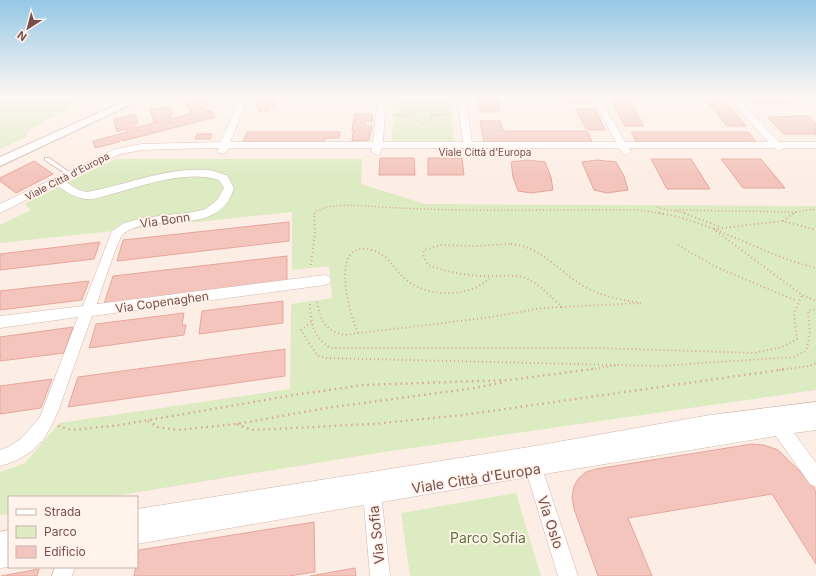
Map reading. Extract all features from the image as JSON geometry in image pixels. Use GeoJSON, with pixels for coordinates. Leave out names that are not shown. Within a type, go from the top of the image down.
{"type":"FeatureCollection","features":[{"type":"Feature","properties":{"kind":"street"},"geometry":{"type":"LineString","coordinates":[[0,154],[69,123]]}},
{"type":"Feature","properties":{"kind":"street"},"geometry":{"type":"LineString","coordinates":[[0,162],[85,123]]}},
{"type":"Feature","properties":{"kind":"street"},"geometry":{"type":"LineString","coordinates":[[224,149],[234,123]]}},
{"type":"Feature","properties":{"kind":"street"},"geometry":{"type":"LineString","coordinates":[[377,149],[379,123]]}},
{"type":"Feature","properties":{"kind":"street"},"geometry":{"type":"LineString","coordinates":[[465,123],[469,148]]}},
{"type":"Feature","properties":{"kind":"street"},"geometry":{"type":"LineString","coordinates":[[610,123],[624,149]]}},
{"type":"Feature","properties":{"kind":"street"},"geometry":{"type":"LineString","coordinates":[[756,123],[779,149]]}},
{"type":"Feature","properties":{"kind":"street","name":"Viale Città d'Europa"},"geometry":{"type":"LineString","coordinates":[[779,149],[816,145]]}},
{"type":"Feature","properties":{"kind":"street","name":"Viale Città d'Europa"},"geometry":{"type":"LineString","coordinates":[[0,209],[118,151],[137,147],[160,147],[160,151],[166,154],[224,149],[469,148],[779,149],[816,152]]}},
{"type":"Feature","properties":{"kind":"street","name":"Via Bonn"},"geometry":{"type":"LineString","coordinates":[[0,458],[14,453],[27,444],[46,422],[113,238],[117,232],[133,224],[189,217],[206,212],[225,198],[229,186],[227,180],[222,176],[198,172],[87,196],[75,193],[57,181]]}},
{"type":"Feature","properties":{"kind":"street","name":"Via Copenaghen"},"geometry":{"type":"LineString","coordinates":[[0,322],[325,280]]}},
{"type":"Feature","properties":{"kind":"street","name":"Viale Città d'Europa"},"geometry":{"type":"LineString","coordinates":[[138,518],[371,487],[531,462],[658,439],[775,421],[816,409]]}},
{"type":"Feature","properties":{"kind":"street"},"geometry":{"type":"LineString","coordinates":[[775,421],[816,478]]}},
{"type":"Feature","properties":{"kind":"street","name":"Viale Città d'Europa"},"geometry":{"type":"LineString","coordinates":[[775,421],[816,422]]}},
{"type":"Feature","properties":{"kind":"street","name":"Via Oslo"},"geometry":{"type":"LineString","coordinates":[[531,462],[568,576]]}},
{"type":"Feature","properties":{"kind":"street","name":"Viale Città d'Europa"},"geometry":{"type":"LineString","coordinates":[[138,535],[371,487]]}},
{"type":"Feature","properties":{"kind":"street","name":"Via Sofia"},"geometry":{"type":"LineString","coordinates":[[371,487],[380,576]]}},
{"type":"Feature","properties":{"kind":"lane"},"geometry":{"type":"LineString","coordinates":[[47,159],[70,174]]}},
{"type":"Feature","properties":{"kind":"path"},"geometry":{"type":"LineString","coordinates":[[311,265],[315,233],[314,213],[323,208],[337,206],[421,210],[638,210],[671,216],[713,229],[734,236],[792,262],[816,268]]}},
{"type":"Feature","properties":{"kind":"path"},"geometry":{"type":"LineString","coordinates":[[657,207],[665,210],[796,212],[816,209]]}},
{"type":"Feature","properties":{"kind":"path"},"geometry":{"type":"LineString","coordinates":[[676,210],[722,228]]}},
{"type":"Feature","properties":{"kind":"path"},"geometry":{"type":"LineString","coordinates":[[783,221],[796,212]]}},
{"type":"Feature","properties":{"kind":"path"},"geometry":{"type":"LineString","coordinates":[[713,229],[783,221],[816,230]]}},
{"type":"Feature","properties":{"kind":"path"},"geometry":{"type":"LineString","coordinates":[[713,229],[802,294],[816,301]]}},
{"type":"Feature","properties":{"kind":"path"},"geometry":{"type":"LineString","coordinates":[[317,302],[324,326],[331,332],[344,335],[492,317],[542,308],[562,307],[641,303],[597,292],[580,284],[538,251],[525,246],[512,244],[484,246],[440,244],[424,250],[425,260],[428,265],[444,271],[492,276],[514,275],[530,280],[562,307]]}},
{"type":"Feature","properties":{"kind":"path"},"geometry":{"type":"LineString","coordinates":[[678,245],[716,267],[797,301]]}},
{"type":"Feature","properties":{"kind":"path"},"geometry":{"type":"LineString","coordinates":[[358,333],[348,305],[345,272],[345,262],[348,256],[354,251],[366,249],[379,253],[410,283],[428,290],[462,292],[481,286],[492,276]]}},
{"type":"Feature","properties":{"kind":"path"},"geometry":{"type":"LineString","coordinates":[[310,304],[311,322],[315,336],[330,348],[585,348],[755,353],[774,350],[791,344],[796,339],[797,323],[793,314],[794,306],[802,294]]}},
{"type":"Feature","properties":{"kind":"path"},"geometry":{"type":"LineString","coordinates":[[311,322],[301,330],[317,355],[325,358],[350,360],[704,364],[792,357],[806,351],[810,341],[811,331],[808,311],[816,309]]}},
{"type":"Feature","properties":{"kind":"path"},"geometry":{"type":"LineString","coordinates":[[238,424],[251,430],[284,430],[373,424],[455,416],[634,392],[809,366],[816,363]]}},
{"type":"Feature","properties":{"kind":"path"},"geometry":{"type":"LineString","coordinates":[[46,422],[72,430],[147,420],[364,385],[509,380],[571,373],[623,364]]}},
{"type":"Feature","properties":{"kind":"path"},"geometry":{"type":"LineString","coordinates":[[147,420],[158,427],[177,430],[238,424],[326,408],[475,388],[509,380]]}},
{"type":"Feature","properties":{"kind":"green space"},"geometry":{"type":"Polygon","coordinates":[[[0,123],[41,123],[27,132],[27,137],[0,149],[0,123]]]}},
{"type":"Feature","properties":{"kind":"green space"},"geometry":{"type":"Polygon","coordinates":[[[393,123],[452,123],[454,141],[392,141],[393,123]]]}},
{"type":"Feature","properties":{"kind":"green space"},"geometry":{"type":"Polygon","coordinates":[[[115,159],[362,159],[361,184],[425,204],[816,206],[816,390],[377,453],[115,496],[8,496],[8,514],[0,515],[0,472],[25,463],[59,423],[290,389],[291,304],[332,298],[329,266],[292,270],[292,212],[0,243],[0,225],[31,210],[24,204],[115,159]]]}},
{"type":"Feature","properties":{"kind":"green space","name":"Parco Sofia"},"geometry":{"type":"Polygon","coordinates":[[[516,493],[541,576],[410,576],[401,513],[516,493]]]}},
{"type":"Feature","properties":{"kind":"building"},"geometry":{"type":"Polygon","coordinates":[[[115,123],[138,123],[134,124],[135,128],[155,123],[192,123],[123,141],[123,139],[119,140],[119,142],[95,148],[93,141],[127,132],[127,129],[117,132],[115,123]]]}},
{"type":"Feature","properties":{"kind":"building"},"geometry":{"type":"Polygon","coordinates":[[[353,123],[365,123],[365,126],[372,126],[369,140],[352,141],[353,133],[355,131],[352,131],[353,123]]]}},
{"type":"Feature","properties":{"kind":"building"},"geometry":{"type":"Polygon","coordinates":[[[480,123],[501,123],[503,131],[587,131],[593,144],[484,143],[480,123]]]}},
{"type":"Feature","properties":{"kind":"building"},"geometry":{"type":"Polygon","coordinates":[[[583,123],[602,123],[605,130],[590,130],[586,128],[583,123]]]}},
{"type":"Feature","properties":{"kind":"building"},"geometry":{"type":"Polygon","coordinates":[[[623,123],[642,123],[644,126],[625,126],[623,123]]]}},
{"type":"Feature","properties":{"kind":"building"},"geometry":{"type":"Polygon","coordinates":[[[725,123],[743,123],[746,126],[727,126],[725,123]]]}},
{"type":"Feature","properties":{"kind":"building"},"geometry":{"type":"Polygon","coordinates":[[[773,123],[816,124],[816,134],[784,134],[773,123]]]}},
{"type":"Feature","properties":{"kind":"building"},"geometry":{"type":"Polygon","coordinates":[[[247,132],[340,132],[339,138],[325,138],[324,145],[242,145],[247,132]]]}},
{"type":"Feature","properties":{"kind":"building"},"geometry":{"type":"Polygon","coordinates":[[[631,132],[748,132],[757,143],[637,143],[631,132]]]}},
{"type":"Feature","properties":{"kind":"building"},"geometry":{"type":"Polygon","coordinates":[[[197,134],[212,134],[210,139],[195,139],[197,134]]]}},
{"type":"Feature","properties":{"kind":"building"},"geometry":{"type":"Polygon","coordinates":[[[380,158],[414,158],[415,175],[379,175],[380,158]]]}},
{"type":"Feature","properties":{"kind":"building"},"geometry":{"type":"Polygon","coordinates":[[[428,158],[462,158],[464,175],[428,175],[428,158]]]}},
{"type":"Feature","properties":{"kind":"building"},"geometry":{"type":"Polygon","coordinates":[[[651,159],[691,159],[710,189],[667,189],[651,159]]]}},
{"type":"Feature","properties":{"kind":"building"},"geometry":{"type":"Polygon","coordinates":[[[721,159],[761,159],[785,188],[743,188],[721,159]]]}},
{"type":"Feature","properties":{"kind":"building"},"geometry":{"type":"Polygon","coordinates":[[[527,160],[545,162],[551,177],[553,190],[531,193],[518,191],[513,177],[511,162],[527,160]]]}},
{"type":"Feature","properties":{"kind":"building"},"geometry":{"type":"Polygon","coordinates":[[[597,160],[616,162],[624,176],[628,190],[607,193],[594,190],[582,162],[597,160]]]}},
{"type":"Feature","properties":{"kind":"building"},"geometry":{"type":"Polygon","coordinates":[[[34,161],[53,174],[16,193],[0,181],[0,178],[34,161]]]}},
{"type":"Feature","properties":{"kind":"building"},"geometry":{"type":"Polygon","coordinates":[[[289,222],[289,241],[117,261],[123,240],[289,222]]]}},
{"type":"Feature","properties":{"kind":"building"},"geometry":{"type":"Polygon","coordinates":[[[100,242],[94,259],[0,270],[0,254],[100,242]]]}},
{"type":"Feature","properties":{"kind":"building"},"geometry":{"type":"Polygon","coordinates":[[[287,256],[287,281],[104,304],[113,276],[287,256]]]}},
{"type":"Feature","properties":{"kind":"building"},"geometry":{"type":"Polygon","coordinates":[[[89,281],[82,300],[0,310],[0,291],[89,281]]]}},
{"type":"Feature","properties":{"kind":"building"},"geometry":{"type":"Polygon","coordinates":[[[283,301],[283,323],[199,334],[202,311],[283,301]]]}},
{"type":"Feature","properties":{"kind":"building"},"geometry":{"type":"Polygon","coordinates":[[[184,313],[182,325],[186,325],[184,335],[89,348],[96,324],[184,313]]]}},
{"type":"Feature","properties":{"kind":"building"},"geometry":{"type":"Polygon","coordinates":[[[73,327],[64,353],[0,361],[0,337],[73,327]]]}},
{"type":"Feature","properties":{"kind":"building"},"geometry":{"type":"Polygon","coordinates":[[[285,349],[285,376],[68,407],[78,377],[285,349]]]}},
{"type":"Feature","properties":{"kind":"building"},"geometry":{"type":"Polygon","coordinates":[[[52,379],[41,408],[0,414],[0,386],[52,379]]]}},
{"type":"Feature","properties":{"kind":"building"},"geometry":{"type":"Polygon","coordinates":[[[752,444],[764,445],[778,450],[810,481],[816,491],[816,564],[772,494],[628,518],[652,576],[598,576],[574,509],[572,497],[574,486],[579,478],[586,472],[596,469],[752,444]]]}},
{"type":"Feature","properties":{"kind":"building"},"geometry":{"type":"Polygon","coordinates":[[[314,522],[315,572],[289,576],[134,576],[136,568],[138,568],[139,550],[314,522]]]}},
{"type":"Feature","properties":{"kind":"building"},"geometry":{"type":"Polygon","coordinates":[[[355,568],[356,576],[310,576],[355,568]]]}},
{"type":"Feature","properties":{"kind":"building"},"geometry":{"type":"Polygon","coordinates":[[[39,569],[37,576],[1,576],[39,569]]]}}]}
